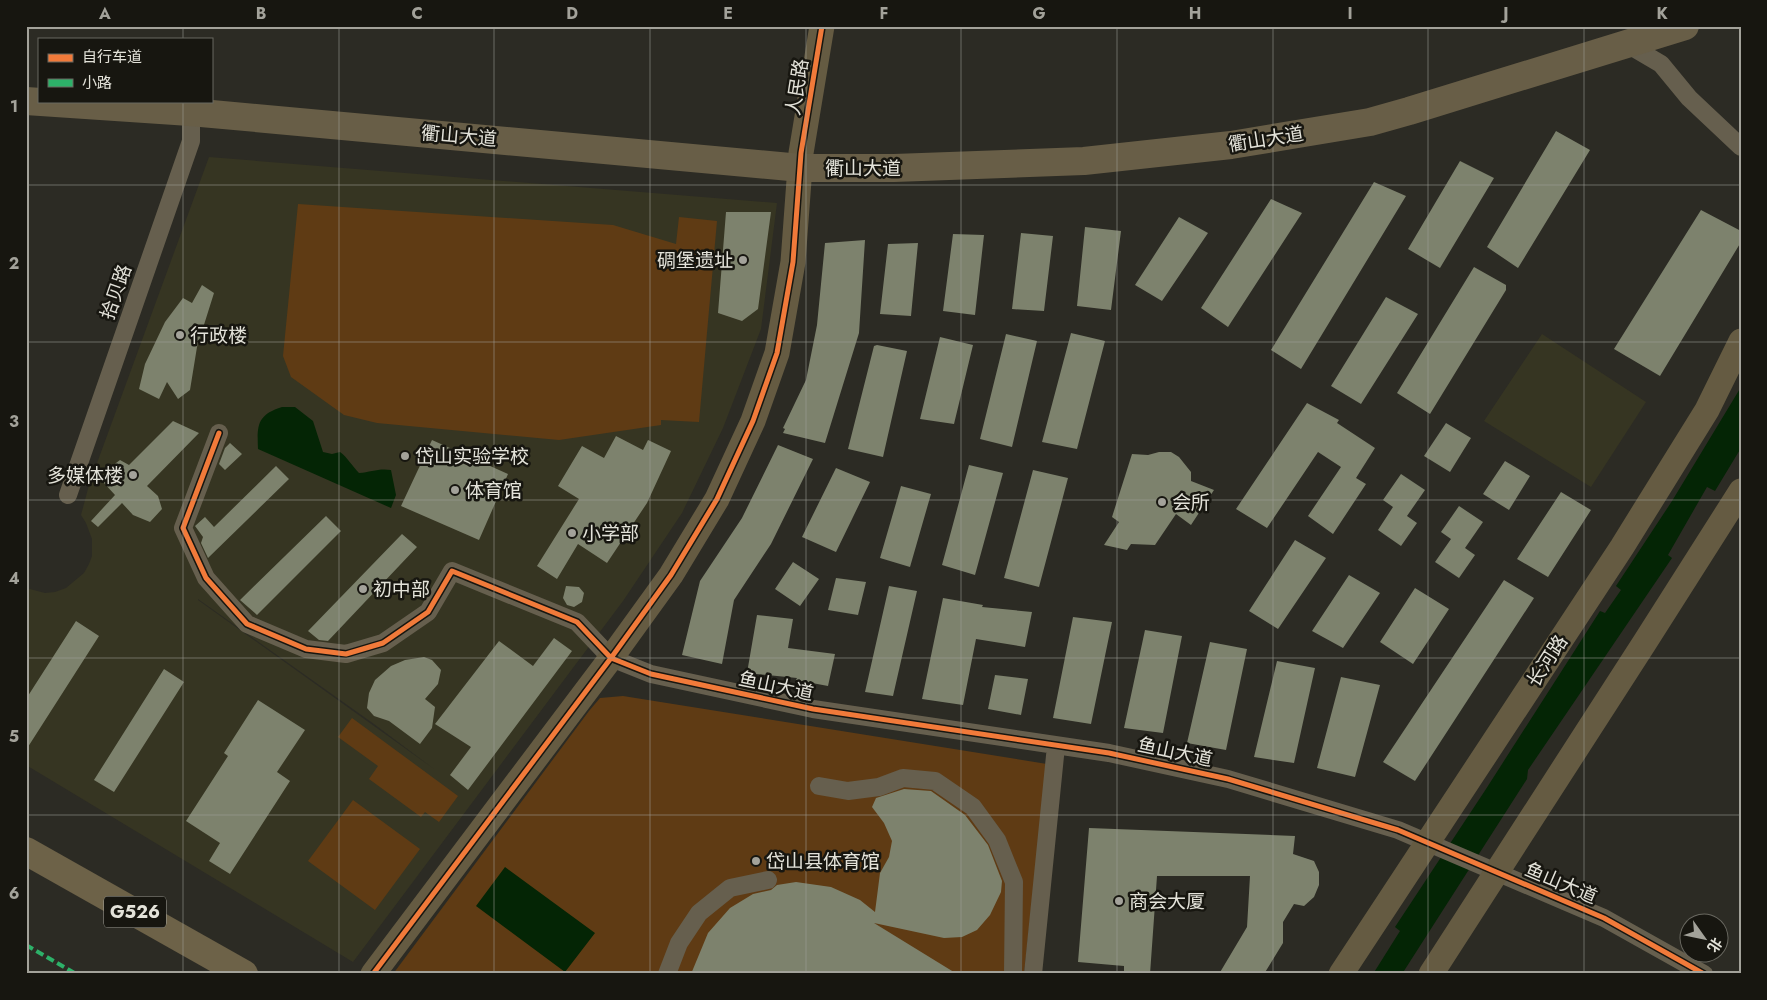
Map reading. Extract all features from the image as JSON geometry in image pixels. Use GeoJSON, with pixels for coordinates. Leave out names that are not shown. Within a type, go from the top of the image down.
{"type":"FeatureCollection","features":[{"type":"Feature","properties":{"kind":"highway","name":"G526"},"geometry":{"type":"LineString","coordinates":[[26,851],[244,974]]}},
{"type":"Feature","properties":{"kind":"highway","name":"G526"},"geometry":{"type":"LineString","coordinates":[[26,868],[213,974]]}},
{"type":"Feature","properties":{"kind":"main road","name":"人民路"},"geometry":{"type":"LineString","coordinates":[[373,974],[611,658],[671,575],[717,499],[753,421],[778,344],[794,262],[801,160],[822,26]]}},
{"type":"Feature","properties":{"kind":"main road","name":"衢山大道"},"geometry":{"type":"LineString","coordinates":[[83,102],[198,104],[801,160],[894,154],[1083,147],[1229,130],[1406,97],[1631,35],[1680,28]]}},
{"type":"Feature","properties":{"kind":"main road","name":"长河路"},"geometry":{"type":"LineString","coordinates":[[1341,974],[1622,547],[1707,410],[1741,341]]}},
{"type":"Feature","properties":{"kind":"main road"},"geometry":{"type":"LineString","coordinates":[[1431,974],[1646,642],[1741,491]]}},
{"type":"Feature","properties":{"kind":"street"},"geometry":{"type":"LineString","coordinates":[[1661,64],[1664,50],[1680,28]]}},
{"type":"Feature","properties":{"kind":"street"},"geometry":{"type":"LineString","coordinates":[[1631,35],[1661,64],[1689,98],[1741,147]]}},
{"type":"Feature","properties":{"kind":"street","name":"拾贝路"},"geometry":{"type":"LineString","coordinates":[[68,494],[191,142],[198,104]]}},
{"type":"Feature","properties":{"kind":"street"},"geometry":{"type":"LineString","coordinates":[[219,433],[183,528],[206,578],[247,624],[306,649],[346,654],[383,643],[428,612],[452,571],[577,622],[611,658]]}},
{"type":"Feature","properties":{"kind":"street","name":"鱼山大道"},"geometry":{"type":"LineString","coordinates":[[611,658],[651,674],[813,709],[1109,754],[1228,779],[1398,830],[1604,918],[1704,974]]}},
{"type":"Feature","properties":{"kind":"street"},"geometry":{"type":"LineString","coordinates":[[1033,974],[1056,746]]}},
{"type":"Feature","properties":{"kind":"street"},"geometry":{"type":"LineString","coordinates":[[819,786],[848,791],[879,787],[903,778],[935,781],[973,807],[997,840],[1014,882],[1013,974]]}},
{"type":"Feature","properties":{"kind":"street"},"geometry":{"type":"LineString","coordinates":[[667,974],[679,943],[699,913],[730,888],[768,880]]}},
{"type":"Feature","properties":{"kind":"shaded area","name":"岱山实验学校"},"geometry":{"type":"Polygon","coordinates":[[[209,157],[777,203],[761,329],[723,428],[682,513],[623,601],[353,962],[26,765],[26,588],[45,593],[55,592],[66,588],[84,573],[92,556],[92,539],[81,515],[89,485],[209,157]],[[198,599],[434,769],[374,724],[198,599]]]}},
{"type":"Feature","properties":{"kind":"shaded area"},"geometry":{"type":"Polygon","coordinates":[[[298,204],[613,225],[676,244],[679,217],[717,221],[699,422],[661,420],[661,425],[559,440],[377,423],[344,415],[291,377],[283,356],[298,204]]]}},
{"type":"Feature","properties":{"kind":"shaded area"},"geometry":{"type":"Polygon","coordinates":[[[1542,334],[1646,402],[1591,487],[1484,421],[1542,334]]]}},
{"type":"Feature","properties":{"kind":"shaded area"},"geometry":{"type":"Polygon","coordinates":[[[1741,387],[1741,448],[1715,491],[1707,487],[1668,555],[1672,558],[1528,770],[1527,779],[1402,974],[1373,974],[1400,931],[1395,927],[1600,611],[1605,613],[1621,590],[1616,586],[1672,501],[1741,387]]]}},
{"type":"Feature","properties":{"kind":"shaded area"},"geometry":{"type":"Polygon","coordinates":[[[282,407],[295,407],[313,421],[323,452],[332,454],[340,452],[359,473],[391,470],[396,495],[391,508],[258,449],[260,422],[263,417],[282,407]]]}},
{"type":"Feature","properties":{"kind":"shaded area","name":"岱山县体育馆"},"geometry":{"type":"Polygon","coordinates":[[[623,696],[1047,764],[1024,974],[393,974],[589,711],[600,698],[623,696]]]}},
{"type":"Feature","properties":{"kind":"shaded area"},"geometry":{"type":"Polygon","coordinates":[[[352,718],[458,796],[439,822],[425,812],[421,817],[369,779],[378,766],[338,737],[352,718]]]}},
{"type":"Feature","properties":{"kind":"shaded area"},"geometry":{"type":"Polygon","coordinates":[[[353,800],[420,849],[375,910],[308,861],[353,800]]]}},
{"type":"Feature","properties":{"kind":"shaded area"},"geometry":{"type":"Polygon","coordinates":[[[505,867],[595,933],[565,972],[476,906],[505,867]]]}},
{"type":"Feature","properties":{"kind":"building"},"geometry":{"type":"Polygon","coordinates":[[[1556,131],[1590,150],[1518,268],[1487,247],[1556,131]]]}},
{"type":"Feature","properties":{"kind":"building"},"geometry":{"type":"Polygon","coordinates":[[[1460,161],[1494,178],[1440,268],[1408,249],[1460,161]]]}},
{"type":"Feature","properties":{"kind":"building"},"geometry":{"type":"Polygon","coordinates":[[[1374,182],[1406,196],[1301,369],[1271,350],[1374,182]]]}},
{"type":"Feature","properties":{"kind":"building"},"geometry":{"type":"Polygon","coordinates":[[[1271,199],[1302,213],[1228,327],[1201,308],[1271,199]]]}},
{"type":"Feature","properties":{"kind":"building"},"geometry":{"type":"Polygon","coordinates":[[[1701,210],[1741,231],[1741,242],[1660,376],[1614,349],[1701,210]]]}},
{"type":"Feature","properties":{"kind":"building","name":"碉堡遗址"},"geometry":{"type":"Polygon","coordinates":[[[726,212],[771,212],[758,309],[742,321],[718,313],[726,212]]]}},
{"type":"Feature","properties":{"kind":"building"},"geometry":{"type":"Polygon","coordinates":[[[1179,217],[1208,233],[1162,301],[1135,285],[1179,217]]]}},
{"type":"Feature","properties":{"kind":"building"},"geometry":{"type":"Polygon","coordinates":[[[1085,227],[1121,231],[1111,310],[1077,306],[1085,227]]]}},
{"type":"Feature","properties":{"kind":"building"},"geometry":{"type":"Polygon","coordinates":[[[1021,233],[1053,236],[1044,311],[1012,309],[1021,233]]]}},
{"type":"Feature","properties":{"kind":"building"},"geometry":{"type":"Polygon","coordinates":[[[953,234],[984,235],[975,315],[943,311],[953,234]]]}},
{"type":"Feature","properties":{"kind":"building"},"geometry":{"type":"Polygon","coordinates":[[[865,240],[859,333],[825,443],[783,433],[785,429],[783,428],[806,380],[817,325],[825,243],[865,240]]]}},
{"type":"Feature","properties":{"kind":"building"},"geometry":{"type":"Polygon","coordinates":[[[918,243],[911,316],[880,314],[888,244],[918,243]]]}},
{"type":"Feature","properties":{"kind":"building"},"geometry":{"type":"Polygon","coordinates":[[[1474,267],[1506,285],[1506,290],[1430,414],[1397,393],[1474,267]]]}},
{"type":"Feature","properties":{"kind":"building","name":"行政楼"},"geometry":{"type":"Polygon","coordinates":[[[202,285],[214,293],[197,347],[190,390],[178,399],[167,382],[159,399],[139,389],[145,364],[165,322],[183,298],[192,303],[202,285]]]}},
{"type":"Feature","properties":{"kind":"building"},"geometry":{"type":"Polygon","coordinates":[[[1386,297],[1418,314],[1361,404],[1331,386],[1386,297]]]}},
{"type":"Feature","properties":{"kind":"building"},"geometry":{"type":"Polygon","coordinates":[[[1071,333],[1105,341],[1077,449],[1042,442],[1071,333]]]}},
{"type":"Feature","properties":{"kind":"building"},"geometry":{"type":"Polygon","coordinates":[[[1006,334],[1037,341],[1012,447],[980,439],[1006,334]]]}},
{"type":"Feature","properties":{"kind":"building"},"geometry":{"type":"Polygon","coordinates":[[[940,337],[973,345],[954,424],[920,419],[940,337]]]}},
{"type":"Feature","properties":{"kind":"building"},"geometry":{"type":"Polygon","coordinates":[[[874,346],[907,351],[883,457],[848,449],[874,346]]]}},
{"type":"Feature","properties":{"kind":"building"},"geometry":{"type":"Polygon","coordinates":[[[1307,403],[1339,420],[1337,423],[1375,448],[1356,478],[1366,484],[1333,534],[1308,516],[1341,467],[1318,452],[1267,528],[1236,509],[1307,403]]]}},
{"type":"Feature","properties":{"kind":"building","name":"多媒体楼"},"geometry":{"type":"Polygon","coordinates":[[[173,421],[199,433],[147,486],[158,496],[162,509],[150,522],[133,515],[122,503],[98,527],[91,521],[115,495],[104,483],[112,466],[120,460],[129,465],[173,421]]]}},
{"type":"Feature","properties":{"kind":"building"},"geometry":{"type":"Polygon","coordinates":[[[1446,423],[1471,438],[1450,472],[1424,456],[1446,423]]]}},
{"type":"Feature","properties":{"kind":"building"},"geometry":{"type":"Polygon","coordinates":[[[616,436],[643,450],[648,440],[671,451],[647,503],[607,563],[578,544],[557,579],[537,566],[579,499],[558,486],[582,446],[604,458],[616,436]]]}},
{"type":"Feature","properties":{"kind":"building","name":"体育馆"},"geometry":{"type":"Polygon","coordinates":[[[432,440],[508,474],[479,540],[401,506],[432,440]]]}},
{"type":"Feature","properties":{"kind":"building"},"geometry":{"type":"Polygon","coordinates":[[[230,443],[242,454],[225,470],[219,464],[225,448],[230,443]]]}},
{"type":"Feature","properties":{"kind":"building"},"geometry":{"type":"Polygon","coordinates":[[[778,445],[813,459],[771,544],[734,600],[722,664],[682,655],[700,581],[742,518],[778,445]]]}},
{"type":"Feature","properties":{"kind":"building","name":"会所"},"geometry":{"type":"Polygon","coordinates":[[[1159,452],[1171,452],[1179,457],[1191,472],[1191,481],[1214,490],[1191,525],[1176,514],[1155,545],[1131,544],[1127,550],[1104,545],[1119,522],[1112,517],[1132,454],[1148,455],[1159,452]]]}},
{"type":"Feature","properties":{"kind":"building"},"geometry":{"type":"Polygon","coordinates":[[[1505,461],[1530,476],[1509,510],[1483,494],[1505,461]]]}},
{"type":"Feature","properties":{"kind":"building"},"geometry":{"type":"Polygon","coordinates":[[[969,465],[1003,473],[975,575],[942,565],[969,465]]]}},
{"type":"Feature","properties":{"kind":"building"},"geometry":{"type":"Polygon","coordinates":[[[276,466],[289,479],[208,558],[201,543],[203,537],[195,526],[205,517],[214,527],[276,466]]]}},
{"type":"Feature","properties":{"kind":"building"},"geometry":{"type":"Polygon","coordinates":[[[836,468],[870,482],[836,552],[802,537],[836,468]]]}},
{"type":"Feature","properties":{"kind":"building"},"geometry":{"type":"Polygon","coordinates":[[[1033,470],[1068,478],[1039,587],[1004,578],[1033,470]]]}},
{"type":"Feature","properties":{"kind":"building"},"geometry":{"type":"Polygon","coordinates":[[[1401,474],[1425,490],[1407,516],[1417,523],[1401,546],[1378,530],[1393,507],[1383,500],[1401,474]]]}},
{"type":"Feature","properties":{"kind":"building"},"geometry":{"type":"Polygon","coordinates":[[[901,486],[931,494],[910,567],[880,558],[901,486]]]}},
{"type":"Feature","properties":{"kind":"building"},"geometry":{"type":"Polygon","coordinates":[[[1561,492],[1591,510],[1548,577],[1517,559],[1561,492]]]}},
{"type":"Feature","properties":{"kind":"building"},"geometry":{"type":"Polygon","coordinates":[[[1459,506],[1483,522],[1465,548],[1475,555],[1459,578],[1435,562],[1451,539],[1441,532],[1459,506]]]}},
{"type":"Feature","properties":{"kind":"building"},"geometry":{"type":"Polygon","coordinates":[[[326,516],[341,531],[257,615],[240,600],[326,516]]]}},
{"type":"Feature","properties":{"kind":"building","name":"初中部"},"geometry":{"type":"Polygon","coordinates":[[[402,534],[417,547],[328,641],[319,640],[308,631],[402,534]]]}},
{"type":"Feature","properties":{"kind":"building"},"geometry":{"type":"Polygon","coordinates":[[[1295,540],[1326,558],[1278,629],[1249,611],[1295,540]]]}},
{"type":"Feature","properties":{"kind":"building"},"geometry":{"type":"Polygon","coordinates":[[[793,562],[819,579],[800,606],[775,589],[793,562]]]}},
{"type":"Feature","properties":{"kind":"building"},"geometry":{"type":"Polygon","coordinates":[[[1349,575],[1380,593],[1343,648],[1312,631],[1349,575]]]}},
{"type":"Feature","properties":{"kind":"building"},"geometry":{"type":"Polygon","coordinates":[[[836,578],[866,582],[858,615],[828,610],[836,578]]]}},
{"type":"Feature","properties":{"kind":"building"},"geometry":{"type":"Polygon","coordinates":[[[1504,580],[1534,598],[1415,781],[1383,762],[1504,580]]]}},
{"type":"Feature","properties":{"kind":"building"},"geometry":{"type":"Polygon","coordinates":[[[566,586],[579,587],[584,593],[582,602],[574,607],[567,605],[563,598],[566,586]]]}},
{"type":"Feature","properties":{"kind":"building"},"geometry":{"type":"Polygon","coordinates":[[[889,586],[917,591],[893,696],[865,692],[889,586]]]}},
{"type":"Feature","properties":{"kind":"building"},"geometry":{"type":"Polygon","coordinates":[[[1415,588],[1449,609],[1413,664],[1380,642],[1415,588]]]}},
{"type":"Feature","properties":{"kind":"building"},"geometry":{"type":"Polygon","coordinates":[[[943,598],[983,605],[982,607],[1032,612],[1025,647],[976,639],[963,705],[922,699],[943,598]]]}},
{"type":"Feature","properties":{"kind":"building"},"geometry":{"type":"Polygon","coordinates":[[[757,615],[793,619],[788,648],[835,654],[828,686],[796,680],[797,678],[747,673],[757,615]]]}},
{"type":"Feature","properties":{"kind":"building"},"geometry":{"type":"Polygon","coordinates":[[[1073,617],[1112,622],[1091,724],[1053,718],[1073,617]]]}},
{"type":"Feature","properties":{"kind":"building"},"geometry":{"type":"Polygon","coordinates":[[[76,621],[99,636],[26,750],[26,699],[76,621]]]}},
{"type":"Feature","properties":{"kind":"building"},"geometry":{"type":"Polygon","coordinates":[[[1145,630],[1182,636],[1163,733],[1124,728],[1145,630]]]}},
{"type":"Feature","properties":{"kind":"building"},"geometry":{"type":"Polygon","coordinates":[[[554,638],[572,651],[468,790],[450,775],[471,747],[435,724],[499,641],[533,666],[554,638]]]}},
{"type":"Feature","properties":{"kind":"building"},"geometry":{"type":"Polygon","coordinates":[[[1210,642],[1247,649],[1226,750],[1187,743],[1210,642]]]}},
{"type":"Feature","properties":{"kind":"building"},"geometry":{"type":"Polygon","coordinates":[[[424,657],[432,660],[441,670],[438,684],[425,699],[435,707],[432,728],[420,744],[389,721],[374,716],[367,708],[369,693],[375,680],[391,666],[405,660],[424,657]]]}},
{"type":"Feature","properties":{"kind":"building"},"geometry":{"type":"Polygon","coordinates":[[[1277,661],[1315,668],[1294,763],[1254,757],[1277,661]]]}},
{"type":"Feature","properties":{"kind":"building"},"geometry":{"type":"Polygon","coordinates":[[[164,669],[184,682],[114,792],[94,780],[164,669]]]}},
{"type":"Feature","properties":{"kind":"building"},"geometry":{"type":"Polygon","coordinates":[[[995,675],[1028,679],[1021,715],[988,709],[995,675]]]}},
{"type":"Feature","properties":{"kind":"building"},"geometry":{"type":"Polygon","coordinates":[[[1341,677],[1380,685],[1355,777],[1317,768],[1341,677]]]}},
{"type":"Feature","properties":{"kind":"building"},"geometry":{"type":"Polygon","coordinates":[[[258,700],[305,730],[277,772],[290,781],[230,874],[209,861],[220,843],[186,821],[228,756],[224,753],[258,700]]]}},
{"type":"Feature","properties":{"kind":"building"},"geometry":{"type":"Polygon","coordinates":[[[904,789],[931,791],[965,815],[988,845],[1002,881],[1001,892],[990,915],[977,930],[962,937],[944,938],[874,923],[957,974],[691,974],[708,933],[730,908],[753,894],[771,890],[777,885],[796,882],[831,887],[860,900],[875,912],[880,873],[889,857],[892,841],[884,823],[872,807],[876,798],[904,789]]]}},
{"type":"Feature","properties":{"kind":"building","name":"商会大厦"},"geometry":{"type":"Polygon","coordinates":[[[1089,828],[1295,836],[1293,854],[1314,861],[1319,872],[1319,885],[1314,897],[1304,906],[1294,904],[1283,922],[1283,943],[1264,974],[1219,974],[1247,927],[1250,876],[1157,876],[1150,974],[1124,974],[1124,966],[1078,962],[1089,828]]]}},
{"type":"Feature","properties":{"kind":"marked path"},"geometry":{"type":"LineString","coordinates":[[26,945],[76,974]]}},
{"type":"Feature","properties":{"kind":"cycle path"},"geometry":{"type":"LineString","coordinates":[[373,974],[611,658],[671,575],[717,499],[753,421],[777,353],[793,262],[801,153],[822,26]]}},
{"type":"Feature","properties":{"kind":"cycle path"},"geometry":{"type":"LineString","coordinates":[[219,433],[183,528],[206,578],[247,624],[306,649],[346,654],[383,643],[428,612],[452,571],[577,622],[611,658],[651,674],[813,709],[1109,753],[1228,779],[1398,830],[1604,918],[1704,974]]}},
{"type":"Feature","properties":{"kind":"place","name":"碉堡遗址"},"geometry":{"type":"Point","coordinates":[743,260]}},
{"type":"Feature","properties":{"kind":"place","name":"行政楼"},"geometry":{"type":"Point","coordinates":[180,335]}},
{"type":"Feature","properties":{"kind":"place","name":"岱山实验学校"},"geometry":{"type":"Point","coordinates":[405,456]}},
{"type":"Feature","properties":{"kind":"place","name":"多媒体楼"},"geometry":{"type":"Point","coordinates":[133,475]}},
{"type":"Feature","properties":{"kind":"place","name":"体育馆"},"geometry":{"type":"Point","coordinates":[455,490]}},
{"type":"Feature","properties":{"kind":"place","name":"会所"},"geometry":{"type":"Point","coordinates":[1162,502]}},
{"type":"Feature","properties":{"kind":"place","name":"小学部"},"geometry":{"type":"Point","coordinates":[572,533]}},
{"type":"Feature","properties":{"kind":"place","name":"初中部"},"geometry":{"type":"Point","coordinates":[363,589]}},
{"type":"Feature","properties":{"kind":"place","name":"岱山县体育馆"},"geometry":{"type":"Point","coordinates":[756,861]}},
{"type":"Feature","properties":{"kind":"place","name":"商会大厦"},"geometry":{"type":"Point","coordinates":[1119,901]}}]}
